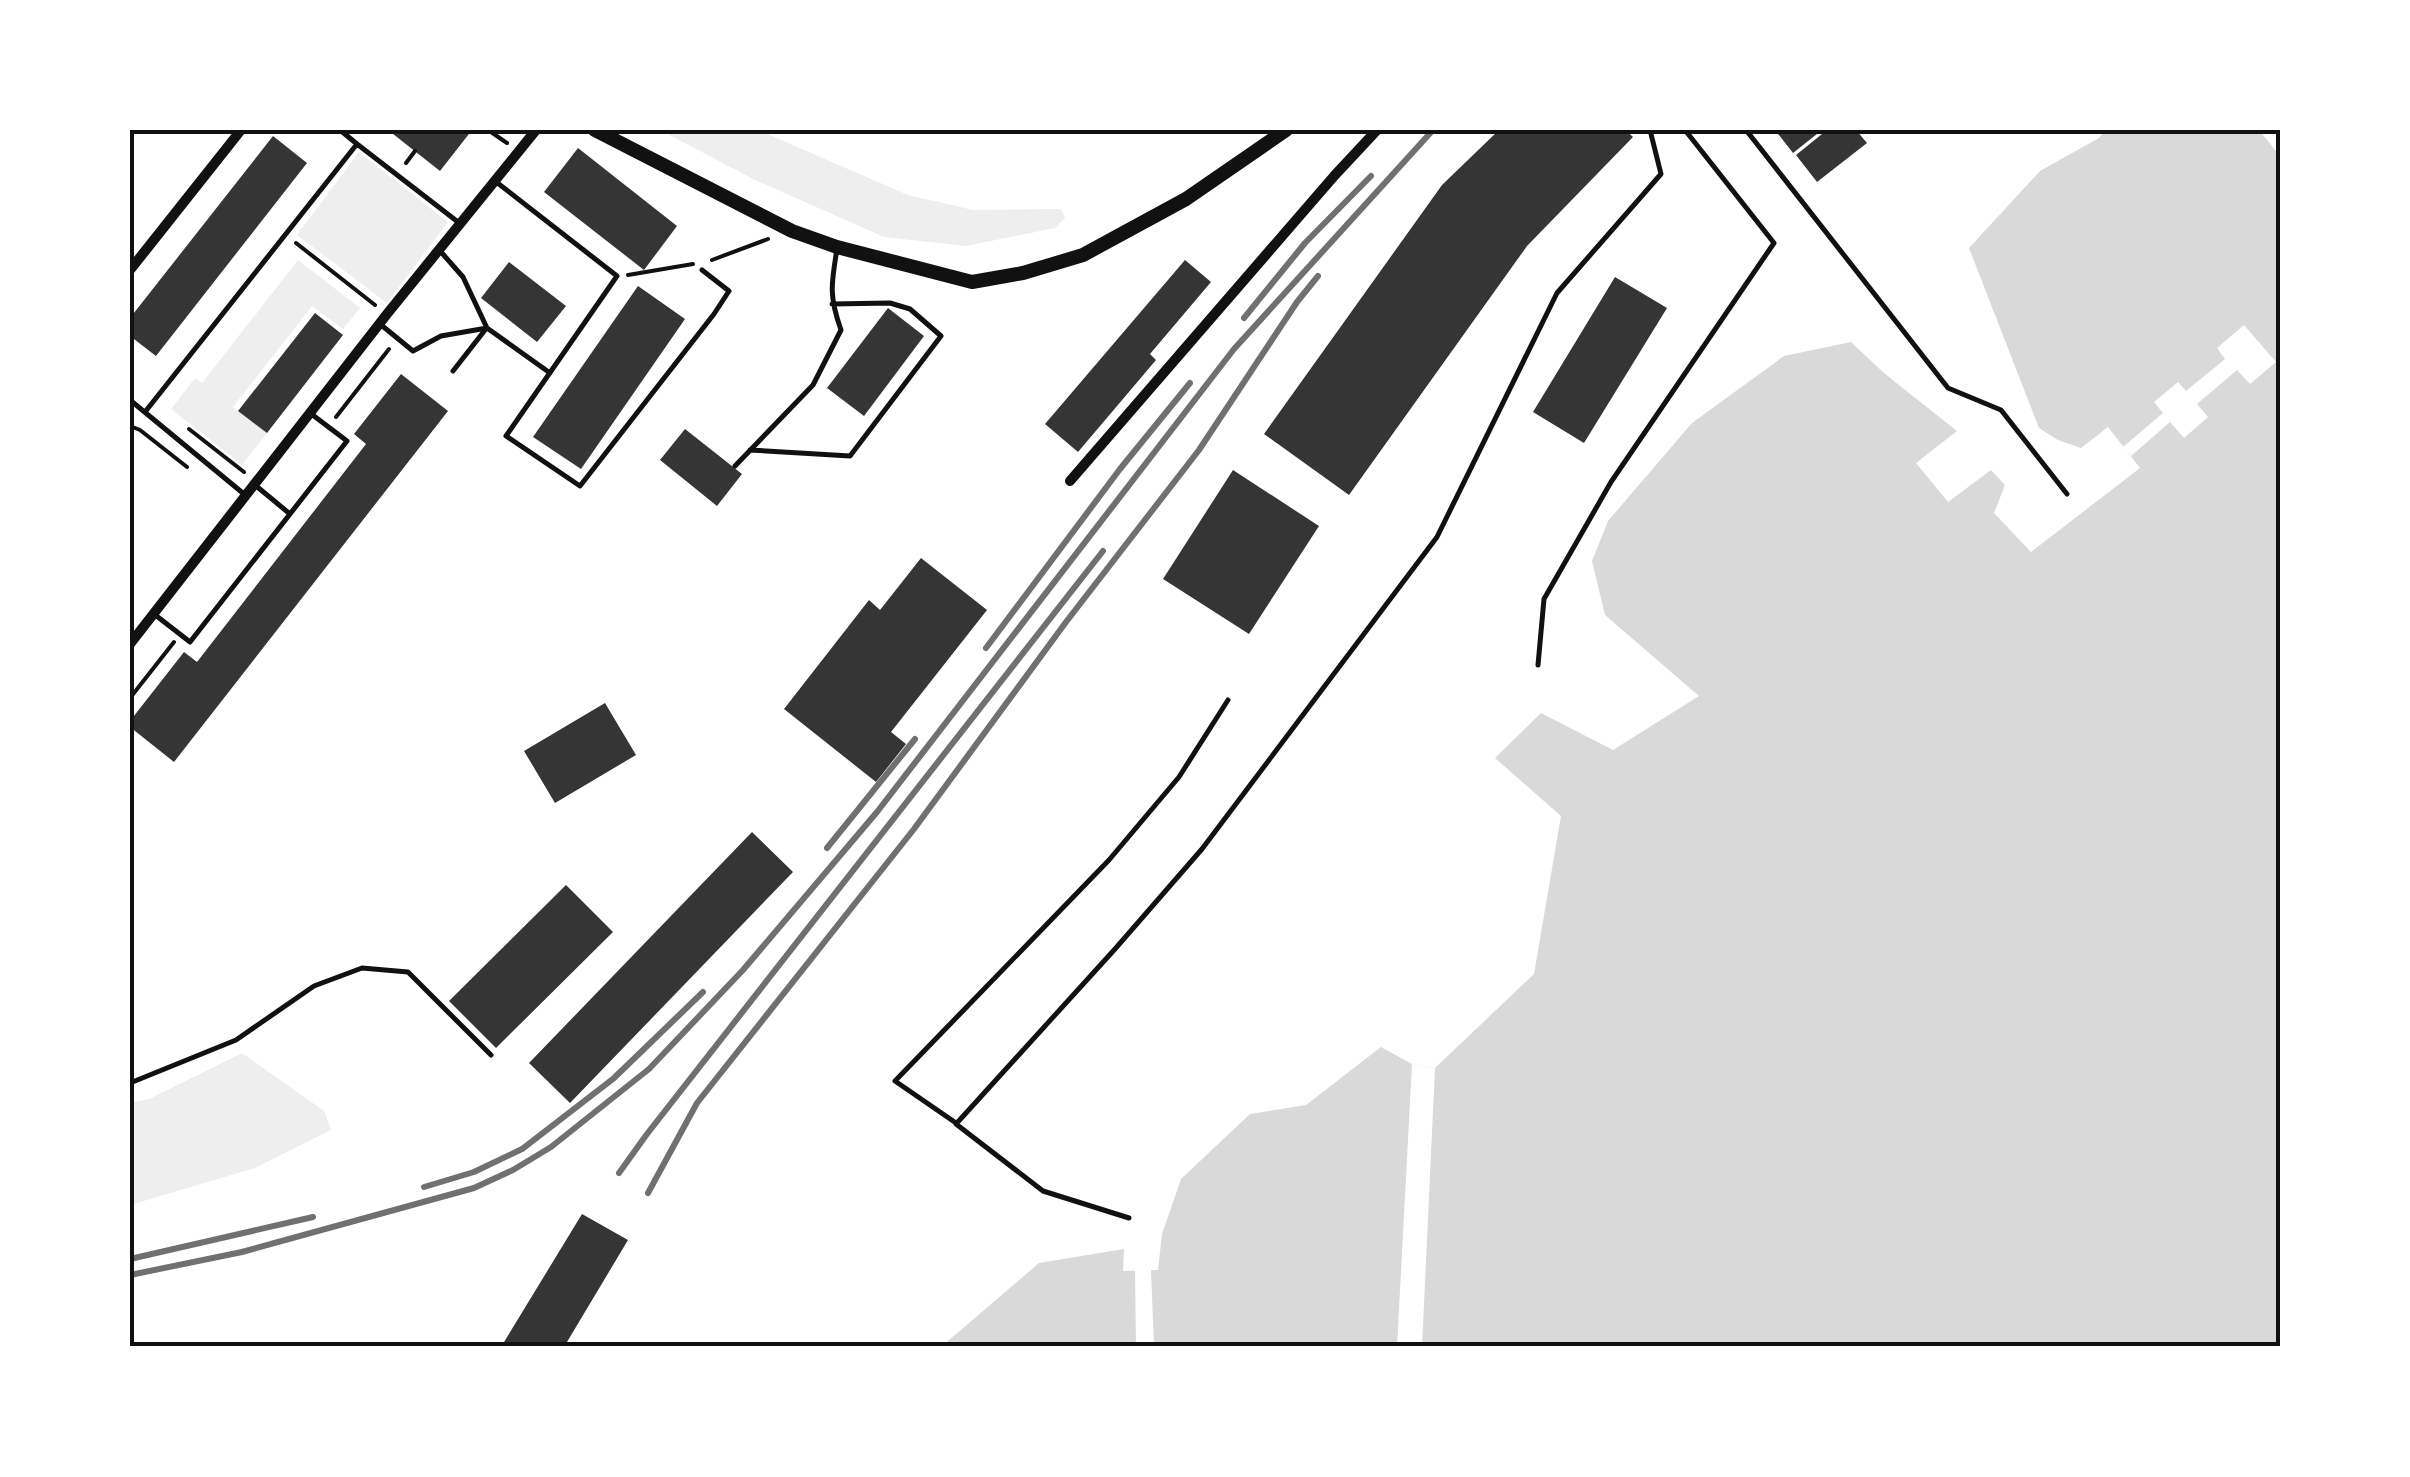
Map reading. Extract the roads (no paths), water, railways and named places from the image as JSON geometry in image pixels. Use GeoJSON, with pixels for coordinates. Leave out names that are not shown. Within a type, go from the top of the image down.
{"type":"FeatureCollection","features":[{"type":"Feature","properties":{"kind":"street"},"geometry":{"type":"LineString","coordinates":[[130,270],[241,130]]}},
{"type":"Feature","properties":{"kind":"street"},"geometry":{"type":"LineString","coordinates":[[131,641],[246,496],[251,480],[310,413],[536,130]]}},
{"type":"Feature","properties":{"kind":"street"},"geometry":{"type":"LineString","coordinates":[[595,130],[792,230],[837,247],[972,282],[1024,273],[1082,254],[1186,198],[1286,130]]}},
{"type":"Feature","properties":{"kind":"street"},"geometry":{"type":"LineString","coordinates":[[1070,481],[1377,130]]}},
{"type":"Feature","properties":{"kind":"lane"},"geometry":{"type":"LineString","coordinates":[[340,130],[460,224]]}},
{"type":"Feature","properties":{"kind":"lane"},"geometry":{"type":"LineString","coordinates":[[956,1124],[1202,849],[1437,537],[1558,294],[1661,174],[1650,130]]}},
{"type":"Feature","properties":{"kind":"lane"},"geometry":{"type":"LineString","coordinates":[[1538,666],[1544,600],[1611,482],[1774,243],[1684,130]]}},
{"type":"Feature","properties":{"kind":"lane"},"geometry":{"type":"LineString","coordinates":[[1746,130],[1948,388],[2001,410],[2067,494]]}},
{"type":"Feature","properties":{"kind":"lane"},"geometry":{"type":"LineString","coordinates":[[144,412],[358,144]]}},
{"type":"Feature","properties":{"kind":"lane"},"geometry":{"type":"LineString","coordinates":[[495,181],[617,276],[506,436],[580,486],[730,291],[702,270]]}},
{"type":"Feature","properties":{"kind":"lane"},"geometry":{"type":"LineString","coordinates":[[735,466],[813,384],[841,330],[830,286],[837,247]]}},
{"type":"Feature","properties":{"kind":"lane"},"geometry":{"type":"LineString","coordinates":[[439,250],[463,277],[487,328],[550,373]]}},
{"type":"Feature","properties":{"kind":"lane"},"geometry":{"type":"LineString","coordinates":[[750,450],[850,456],[941,336],[910,309],[890,303],[832,304]]}},
{"type":"Feature","properties":{"kind":"lane"},"geometry":{"type":"LineString","coordinates":[[380,324],[414,351],[441,336],[487,328]]}},
{"type":"Feature","properties":{"kind":"lane"},"geometry":{"type":"LineString","coordinates":[[453,371],[487,328]]}},
{"type":"Feature","properties":{"kind":"lane"},"geometry":{"type":"LineString","coordinates":[[130,400],[246,496]]}},
{"type":"Feature","properties":{"kind":"lane"},"geometry":{"type":"LineString","coordinates":[[154,614],[190,642],[347,441],[310,413]]}},
{"type":"Feature","properties":{"kind":"lane"},"geometry":{"type":"LineString","coordinates":[[251,480],[290,514]]}},
{"type":"Feature","properties":{"kind":"lane"},"geometry":{"type":"LineString","coordinates":[[1128,1218],[1042,1192],[895,1082],[1110,860],[1179,778],[1228,700]]}},
{"type":"Feature","properties":{"kind":"lane"},"geometry":{"type":"LineString","coordinates":[[130,1083],[236,1040],[314,986],[362,968],[408,972],[491,1055]]}},
{"type":"Feature","properties":{"kind":"railway"},"geometry":{"type":"LineString","coordinates":[[130,1275],[242,1252],[474,1188],[551,1147],[649,1069],[743,970],[877,812],[1234,349],[1433,130]]}},
{"type":"Feature","properties":{"kind":"railway"},"geometry":{"type":"LineString","coordinates":[[1244,318],[1305,243],[1371,176]]}},
{"type":"Feature","properties":{"kind":"railway"},"geometry":{"type":"LineString","coordinates":[[648,1193],[697,1103],[914,829],[1199,450],[1318,276]]}},
{"type":"Feature","properties":{"kind":"railway"},"geometry":{"type":"LineString","coordinates":[[986,648],[1120,469],[1190,383]]}},
{"type":"Feature","properties":{"kind":"railway"},"geometry":{"type":"LineString","coordinates":[[619,1173],[1103,551]]}},
{"type":"Feature","properties":{"kind":"railway"},"geometry":{"type":"LineString","coordinates":[[827,848],[915,739]]}},
{"type":"Feature","properties":{"kind":"railway"},"geometry":{"type":"LineString","coordinates":[[424,1187],[474,1172],[522,1149],[614,1078],[703,992]]}},
{"type":"Feature","properties":{"kind":"railway"},"geometry":{"type":"LineString","coordinates":[[130,1259],[313,1217]]}}]}
